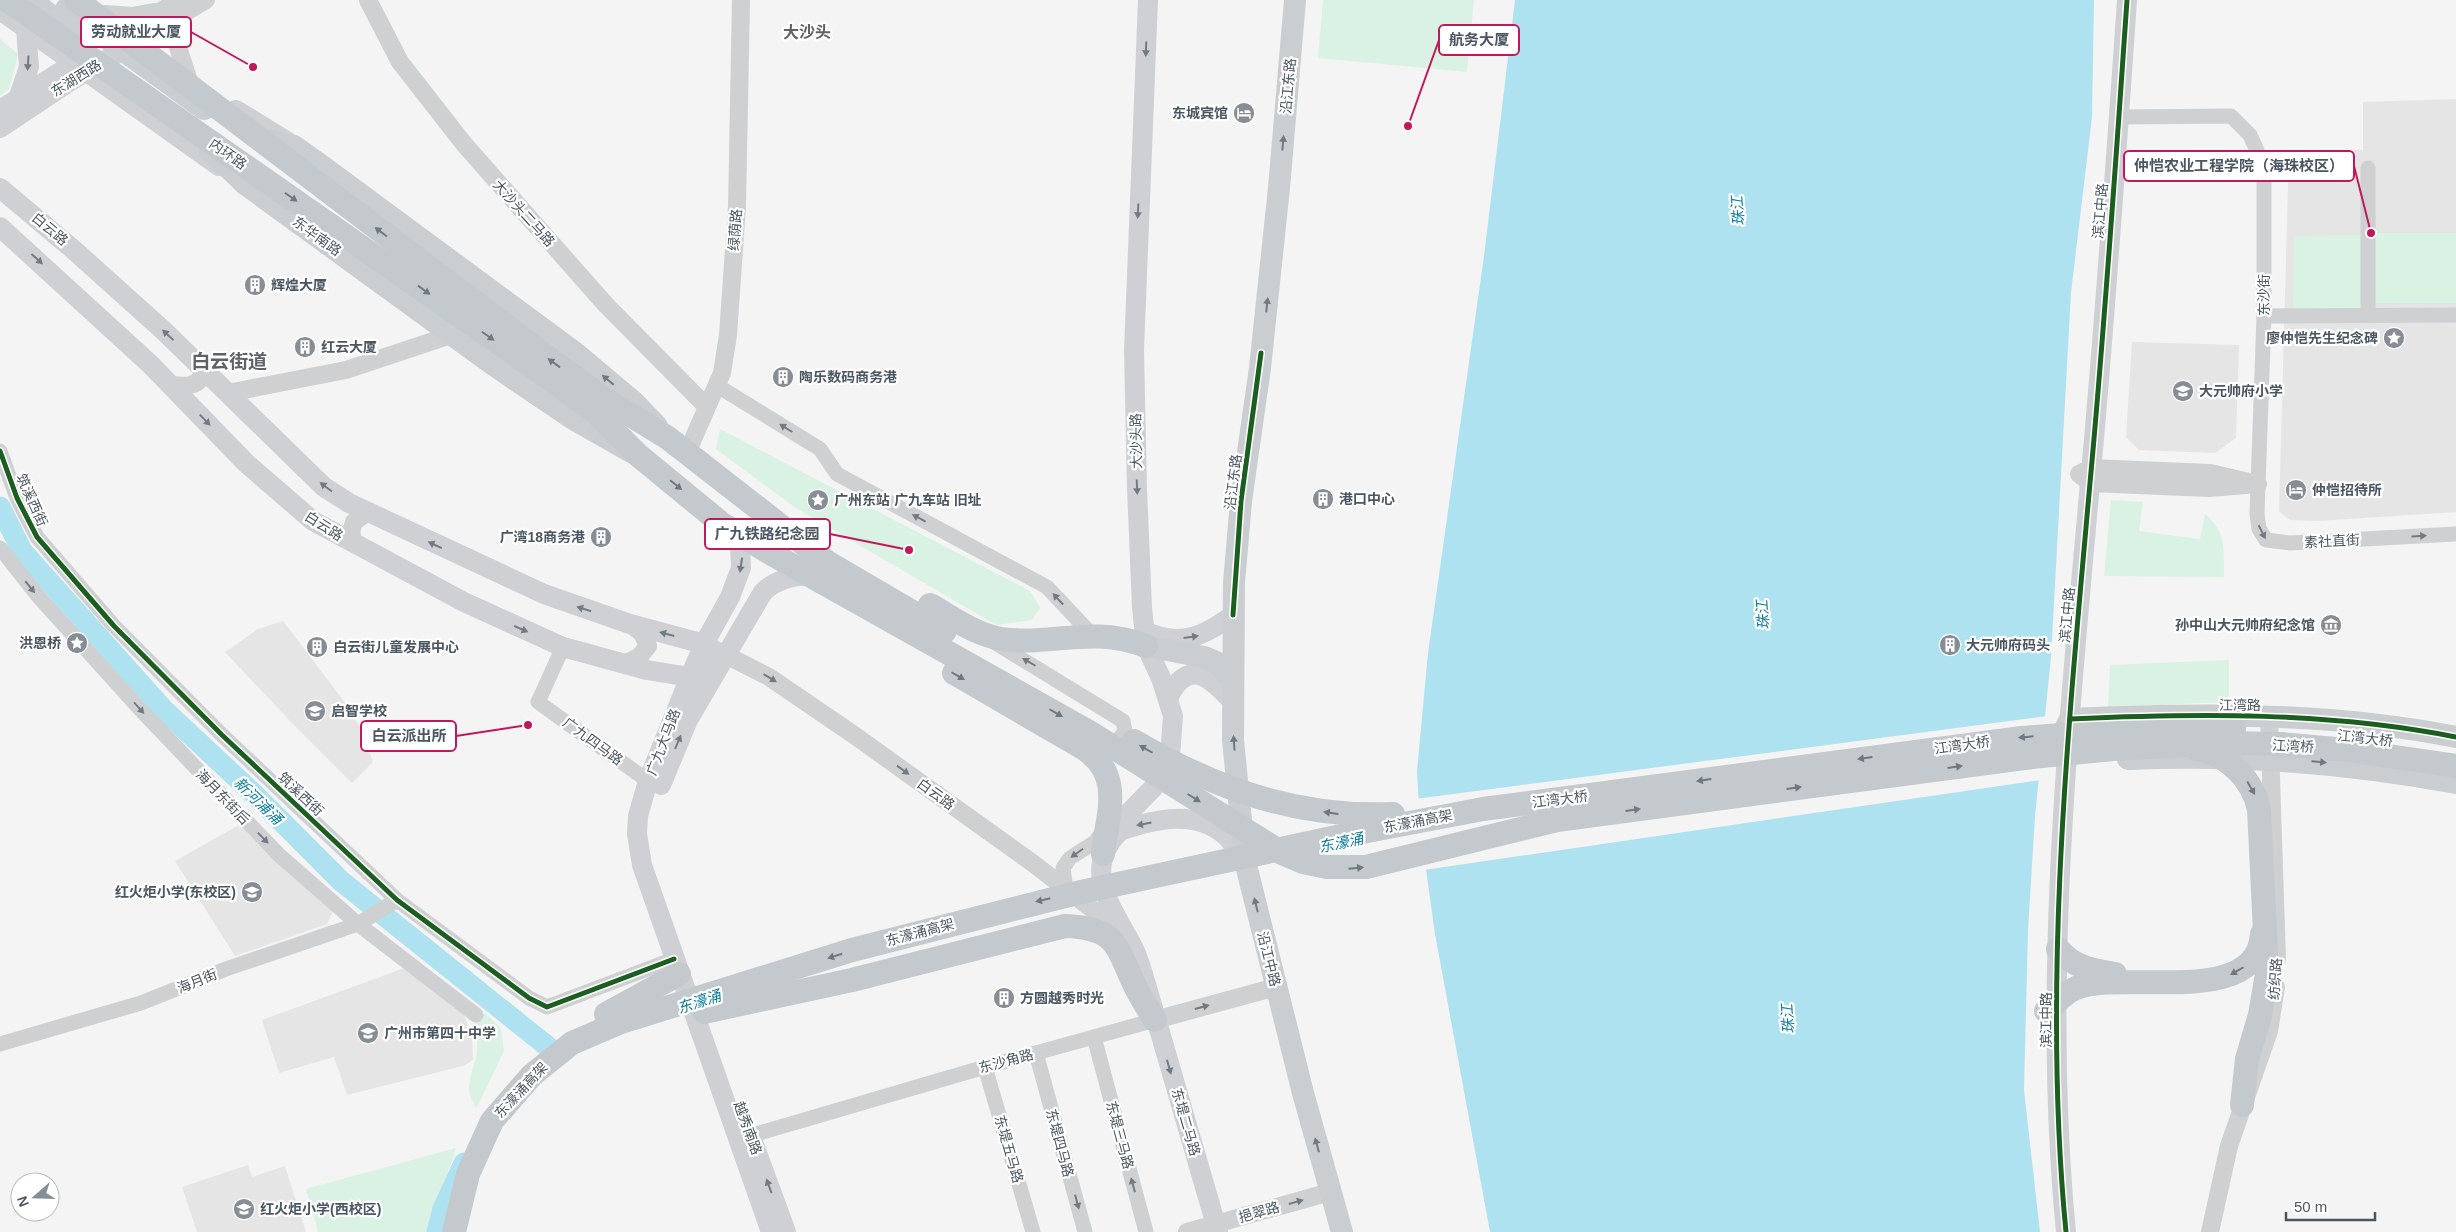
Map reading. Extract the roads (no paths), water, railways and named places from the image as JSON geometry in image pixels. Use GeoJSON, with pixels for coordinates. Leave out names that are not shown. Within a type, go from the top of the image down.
{"type":"FeatureCollection","features":[{"type":"Feature","properties":{"kind":"highway","name":"内环路"},"geometry":{"type":"LineString","coordinates":[[7,0],[455,301]]}},
{"type":"Feature","properties":{"kind":"highway"},"geometry":{"type":"LineString","coordinates":[[77,18],[455,301],[595,412],[638,455],[722,524],[803,575],[1014,688],[1098,737],[1270,846],[1303,862],[1340,868],[1366,867],[1539,824],[1585,816]]}},
{"type":"Feature","properties":{"kind":"highway"},"geometry":{"type":"LineString","coordinates":[[455,301],[668,438],[827,562],[980,642],[1166,760],[1217,784],[1300,808],[1354,814],[1585,816]]}},
{"type":"Feature","properties":{"kind":"highway"},"geometry":{"type":"LineString","coordinates":[[803,575],[838,606],[1089,752],[1108,776],[1111,803],[1103,854]]}},
{"type":"Feature","properties":{"kind":"highway"},"geometry":{"type":"LineString","coordinates":[[980,642],[1092,635],[1128,639],[1146,638]]}},
{"type":"Feature","properties":{"kind":"highway","name":"江湾大桥"},"geometry":{"type":"LineString","coordinates":[[1504,814],[1993,741],[2113,729],[2184,727],[2295,731],[2422,753]]}},
{"type":"Feature","properties":{"kind":"highway","name":"江湾桥"},"geometry":{"type":"LineString","coordinates":[[2164,747],[2222,743],[2281,744],[2347,750],[2422,753]]}},
{"type":"Feature","properties":{"kind":"highway"},"geometry":{"type":"LineString","coordinates":[[2164,747],[2201,750],[2216,755],[2234,766],[2251,786],[2259,808],[2267,974],[2260,1015],[2246,1059],[2242,1105]]}},
{"type":"Feature","properties":{"kind":"highway","name":"江湾大桥"},"geometry":{"type":"LineString","coordinates":[[1585,816],[2032,757],[2164,747]]}},
{"type":"Feature","properties":{"kind":"highway"},"geometry":{"type":"LineString","coordinates":[[2422,753],[2456,751]]}},
{"type":"Feature","properties":{"kind":"highway"},"geometry":{"type":"LineString","coordinates":[[2422,753],[2456,766]]}},
{"type":"Feature","properties":{"kind":"highway","name":"东濠涌高架"},"geometry":{"type":"LineString","coordinates":[[455,1232],[466,1185],[485,1136],[523,1086],[548,1066],[578,1050],[704,1022],[911,950],[1150,892],[1380,843],[1504,814]]}},
{"type":"Feature","properties":{"kind":"highway","name":"东濠涌高架"},"geometry":{"type":"LineString","coordinates":[[455,1232],[468,1174],[482,1140],[498,1114],[546,1062],[572,1043],[604,1028],[836,956],[1000,911],[1341,836],[1504,814]]}},
{"type":"Feature","properties":{"kind":"highway"},"geometry":{"type":"LineString","coordinates":[[2052,1006],[2072,990],[2086,985],[2149,980],[2200,982],[2220,979],[2240,970],[2258,950],[2262,940],[2264,897]]}},
{"type":"Feature","properties":{"kind":"highway"},"geometry":{"type":"LineString","coordinates":[[704,1022],[852,980],[1056,927],[1082,926],[1110,937],[1119,948],[1137,990],[1156,1020]]}},
{"type":"Feature","properties":{"kind":"highway"},"geometry":{"type":"LineString","coordinates":[[2058,948],[2068,959],[2086,969],[2149,980]]}},
{"type":"Feature","properties":{"kind":"highway"},"geometry":{"type":"LineString","coordinates":[[443,1232],[456,1170],[483,1112],[505,1082],[537,1053],[569,1030],[623,1006],[681,968]]}},
{"type":"Feature","properties":{"kind":"main road"},"geometry":{"type":"LineString","coordinates":[[32,0],[77,18]]}},
{"type":"Feature","properties":{"kind":"main road"},"geometry":{"type":"LineString","coordinates":[[54,0],[77,18],[107,52],[235,128],[259,138],[294,146]]}},
{"type":"Feature","properties":{"kind":"main road"},"geometry":{"type":"LineString","coordinates":[[87,0],[105,14],[107,52]]}},
{"type":"Feature","properties":{"kind":"main road","name":"大沙头路"},"geometry":{"type":"LineString","coordinates":[[1103,854],[1115,827],[1153,788],[1164,772],[1170,757],[1173,716],[1146,638],[1137,489],[1134,350],[1148,0]]}},
{"type":"Feature","properties":{"kind":"main road","name":"沿江东路"},"geometry":{"type":"LineString","coordinates":[[1233,679],[1233,614],[1242,501],[1260,368],[1279,188],[1295,0]]}},
{"type":"Feature","properties":{"kind":"main road","name":"滨江中路"},"geometry":{"type":"LineString","coordinates":[[2066,1232],[2052,1006],[2058,948],[2067,762],[2087,475],[2114,0]]}},
{"type":"Feature","properties":{"kind":"main road","name":"滨江中路"},"geometry":{"type":"LineString","coordinates":[[2054,1232],[2046,1102],[2052,1006],[2058,741],[2087,475],[2119,118],[2127,0]]}},
{"type":"Feature","properties":{"kind":"main road"},"geometry":{"type":"LineString","coordinates":[[0,10],[26,29],[188,78],[294,146],[573,351],[635,403],[668,438]]}},
{"type":"Feature","properties":{"kind":"main road"},"geometry":{"type":"LineString","coordinates":[[19,96],[29,67],[26,29]]}},
{"type":"Feature","properties":{"kind":"main road","name":"东湖西路"},"geometry":{"type":"LineString","coordinates":[[0,110],[19,96],[107,52]]}},
{"type":"Feature","properties":{"kind":"main road","name":"东湖西路"},"geometry":{"type":"LineString","coordinates":[[0,128],[107,52]]}},
{"type":"Feature","properties":{"kind":"main road","name":"东华南路"},"geometry":{"type":"LineString","coordinates":[[107,52],[245,184],[451,335],[573,419],[638,455]]}},
{"type":"Feature","properties":{"kind":"main road"},"geometry":{"type":"LineString","coordinates":[[245,184],[260,160],[270,153],[294,146]]}},
{"type":"Feature","properties":{"kind":"main road"},"geometry":{"type":"LineString","coordinates":[[0,178],[5,192]]}},
{"type":"Feature","properties":{"kind":"main road"},"geometry":{"type":"LineString","coordinates":[[313,232],[318,218],[326,208],[353,189]]}},
{"type":"Feature","properties":{"kind":"main road","name":"白云路"},"geometry":{"type":"LineString","coordinates":[[5,192],[75,251],[204,369],[324,487],[368,512],[544,594],[630,624],[704,644]]}},
{"type":"Feature","properties":{"kind":"main road","name":"白云路"},"geometry":{"type":"LineString","coordinates":[[0,228],[67,286],[171,385],[246,463],[313,521],[464,602],[563,647],[624,664],[690,676]]}},
{"type":"Feature","properties":{"kind":"main road","name":"广九大马路"},"geometry":{"type":"LineString","coordinates":[[681,968],[638,849],[638,816],[648,781],[690,676],[704,644],[730,597],[741,568],[740,546],[722,524]]}},
{"type":"Feature","properties":{"kind":"main road","name":"广九大马路"},"geometry":{"type":"LineString","coordinates":[[681,968],[654,861],[649,832],[650,817],[679,740],[700,698],[727,656],[763,592],[772,584],[803,575]]}},
{"type":"Feature","properties":{"kind":"main road"},"geometry":{"type":"LineString","coordinates":[[1146,638],[1188,639],[1212,630],[1233,614]]}},
{"type":"Feature","properties":{"kind":"main road"},"geometry":{"type":"LineString","coordinates":[[1146,638],[1216,662],[1233,679]]}},
{"type":"Feature","properties":{"kind":"main road"},"geometry":{"type":"LineString","coordinates":[[690,676],[727,656]]}},
{"type":"Feature","properties":{"kind":"main road"},"geometry":{"type":"LineString","coordinates":[[1168,698],[1180,681],[1189,674],[1199,674],[1207,676],[1233,702]]}},
{"type":"Feature","properties":{"kind":"main road","name":"沿江中路"},"geometry":{"type":"LineString","coordinates":[[1233,679],[1233,740],[1245,861],[1276,987],[1342,1232]]}},
{"type":"Feature","properties":{"kind":"main road","name":"江湾路"},"geometry":{"type":"LineString","coordinates":[[2070,719],[2269,717],[2360,723],[2456,737]]}},
{"type":"Feature","properties":{"kind":"main road"},"geometry":{"type":"LineString","coordinates":[[2070,719],[2058,741],[2067,762],[2139,759],[2270,759],[2391,771],[2456,783]]}},
{"type":"Feature","properties":{"kind":"main road"},"geometry":{"type":"LineString","coordinates":[[1103,854],[1120,831],[1180,818],[1196,819],[1212,826],[1227,837],[1245,861]]}},
{"type":"Feature","properties":{"kind":"main road","name":"东堤二马路"},"geometry":{"type":"LineString","coordinates":[[1103,854],[1100,875],[1104,890],[1134,948],[1217,1228]]}},
{"type":"Feature","properties":{"kind":"main road","name":"越秀南路"},"geometry":{"type":"LineString","coordinates":[[681,968],[704,1022],[744,1138],[771,1232]]}},
{"type":"Feature","properties":{"kind":"main road","name":"越秀南路"},"geometry":{"type":"LineString","coordinates":[[744,1138],[786,1232]]}},
{"type":"Feature","properties":{"kind":"street","name":"东湖西路"},"geometry":{"type":"LineString","coordinates":[[107,52],[164,10],[206,0]]}},
{"type":"Feature","properties":{"kind":"street","name":"大沙头二马路"},"geometry":{"type":"LineString","coordinates":[[368,0],[400,62],[464,144],[606,305],[706,406]]}},
{"type":"Feature","properties":{"kind":"street","name":"绿荫路"},"geometry":{"type":"LineString","coordinates":[[687,453],[722,372],[728,335],[737,206],[741,0]]}},
{"type":"Feature","properties":{"kind":"street"},"geometry":{"type":"LineString","coordinates":[[182,7],[177,44],[188,78]]}},
{"type":"Feature","properties":{"kind":"street","name":"东湖西路"},"geometry":{"type":"LineString","coordinates":[[107,52],[182,7]]}},
{"type":"Feature","properties":{"kind":"street"},"geometry":{"type":"LineString","coordinates":[[105,14],[139,15],[164,10]]}},
{"type":"Feature","properties":{"kind":"street","name":"东沙街"},"geometry":{"type":"LineString","coordinates":[[2119,118],[2231,116],[2250,136],[2258,153],[2264,176],[2264,316],[2258,484]]}},
{"type":"Feature","properties":{"kind":"street"},"geometry":{"type":"LineString","coordinates":[[2368,168],[2368,315]]}},
{"type":"Feature","properties":{"kind":"street"},"geometry":{"type":"LineString","coordinates":[[2264,316],[2456,314]]}},
{"type":"Feature","properties":{"kind":"street"},"geometry":{"type":"LineString","coordinates":[[228,393],[331,374],[386,358],[451,335]]}},
{"type":"Feature","properties":{"kind":"street"},"geometry":{"type":"LineString","coordinates":[[171,385],[184,386],[196,384],[203,376],[204,369]]}},
{"type":"Feature","properties":{"kind":"street"},"geometry":{"type":"LineString","coordinates":[[716,385],[820,449],[837,474],[1047,587],[1092,635]]}},
{"type":"Feature","properties":{"kind":"street","name":"筑溪西街"},"geometry":{"type":"LineString","coordinates":[[0,451],[17,498],[36,537],[111,623],[222,735],[393,902],[530,998],[547,1007],[681,968]]}},
{"type":"Feature","properties":{"kind":"street"},"geometry":{"type":"LineString","coordinates":[[2087,475],[2209,488],[2258,484]]}},
{"type":"Feature","properties":{"kind":"street","name":"素社直街"},"geometry":{"type":"LineString","coordinates":[[2258,484],[2259,529],[2266,540],[2280,543],[2456,534]]}},
{"type":"Feature","properties":{"kind":"street"},"geometry":{"type":"LineString","coordinates":[[354,544],[351,532],[354,522],[368,512]]}},
{"type":"Feature","properties":{"kind":"street","name":"海月东街后"},"geometry":{"type":"LineString","coordinates":[[0,548],[38,596],[196,770],[279,855],[476,1015]]}},
{"type":"Feature","properties":{"kind":"street"},"geometry":{"type":"LineString","coordinates":[[624,664],[638,657],[648,646],[642,633],[630,624]]}},
{"type":"Feature","properties":{"kind":"street"},"geometry":{"type":"LineString","coordinates":[[980,642],[1123,721],[1126,731],[1111,752],[1098,755],[1089,752]]}},
{"type":"Feature","properties":{"kind":"street","name":"白云路"},"geometry":{"type":"LineString","coordinates":[[704,644],[769,677],[854,735],[1115,927],[1134,948]]}},
{"type":"Feature","properties":{"kind":"street","name":"广九四马路"},"geometry":{"type":"LineString","coordinates":[[563,647],[538,702],[648,781]]}},
{"type":"Feature","properties":{"kind":"street","name":"纺织路"},"geometry":{"type":"LineString","coordinates":[[2210,1232],[2229,1146],[2242,1105],[2264,1048],[2276,990],[2277,927],[2269,717]]}},
{"type":"Feature","properties":{"kind":"street"},"geometry":{"type":"LineString","coordinates":[[1066,890],[1062,868],[1070,858],[1094,842],[1107,824]]}},
{"type":"Feature","properties":{"kind":"street","name":"海月街"},"geometry":{"type":"LineString","coordinates":[[0,1044],[141,1003],[226,969],[362,922],[393,902]]}},
{"type":"Feature","properties":{"kind":"street","name":"东沙角路"},"geometry":{"type":"LineString","coordinates":[[744,1138],[985,1067],[1276,987]]}},
{"type":"Feature","properties":{"kind":"street","name":"东堤三马路"},"geometry":{"type":"LineString","coordinates":[[1094,1037],[1146,1232]]}},
{"type":"Feature","properties":{"kind":"street","name":"东堤四马路"},"geometry":{"type":"LineString","coordinates":[[1036,1053],[1085,1232]]}},
{"type":"Feature","properties":{"kind":"street","name":"东堤五马路"},"geometry":{"type":"LineString","coordinates":[[985,1067],[1033,1232]]}},
{"type":"Feature","properties":{"kind":"street","name":"挹翠路"},"geometry":{"type":"LineString","coordinates":[[1187,1232],[1217,1228],[1330,1192]]}},
{"type":"Feature","properties":{"kind":"water","name":"珠江"},"geometry":{"type":"Polygon","coordinates":[[[1515,0],[2094,0],[2092,117],[2071,293],[2051,657],[2035,816],[2028,930],[2024,1090],[2040,1232],[1490,1232],[1435,934],[1420,826],[1417,771],[1428,653],[1484,256],[1515,0]]]}},
{"type":"Feature","properties":{"kind":"waterway","name":"新河浦涌"},"geometry":{"type":"LineString","coordinates":[[0,507],[22,551],[164,710],[253,793],[341,881],[557,1054]]}},
{"type":"Feature","properties":{"kind":"waterway","name":"东濠涌"},"geometry":{"type":"LineString","coordinates":[[437,1232],[443,1209],[464,1163]]}},
{"type":"Feature","properties":{"kind":"place","name":"劳动就业大厦"},"geometry":{"type":"Point","coordinates":[253,67]}},
{"type":"Feature","properties":{"kind":"place","name":"东城宾馆"},"geometry":{"type":"Point","coordinates":[1244,113]}},
{"type":"Feature","properties":{"kind":"place","name":"航务大厦"},"geometry":{"type":"Point","coordinates":[1408,126]}},
{"type":"Feature","properties":{"kind":"place","name":"仲恺农业工程学院（海珠校区）"},"geometry":{"type":"Point","coordinates":[2371,233]}},
{"type":"Feature","properties":{"kind":"place","name":"辉煌大厦"},"geometry":{"type":"Point","coordinates":[255,285]}},
{"type":"Feature","properties":{"kind":"place","name":"廖仲恺先生纪念碑"},"geometry":{"type":"Point","coordinates":[2394,338]}},
{"type":"Feature","properties":{"kind":"place","name":"红云大厦"},"geometry":{"type":"Point","coordinates":[305,347]}},
{"type":"Feature","properties":{"kind":"place","name":"陶乐数码商务港"},"geometry":{"type":"Point","coordinates":[783,377]}},
{"type":"Feature","properties":{"kind":"place","name":"大元帅府小学"},"geometry":{"type":"Point","coordinates":[2183,391]}},
{"type":"Feature","properties":{"kind":"place","name":"仲恺招待所"},"geometry":{"type":"Point","coordinates":[2296,490]}},
{"type":"Feature","properties":{"kind":"place","name":"港口中心"},"geometry":{"type":"Point","coordinates":[1323,499]}},
{"type":"Feature","properties":{"kind":"place","name":"广州东站 广九车站 旧址"},"geometry":{"type":"Point","coordinates":[818,500]}},
{"type":"Feature","properties":{"kind":"place","name":"广湾18商务港"},"geometry":{"type":"Point","coordinates":[601,537]}},
{"type":"Feature","properties":{"kind":"place","name":"广九铁路纪念园"},"geometry":{"type":"Point","coordinates":[909,550]}},
{"type":"Feature","properties":{"kind":"place","name":"孙中山大元帅府纪念馆"},"geometry":{"type":"Point","coordinates":[2331,625]}},
{"type":"Feature","properties":{"kind":"place","name":"洪恩桥"},"geometry":{"type":"Point","coordinates":[77,643]}},
{"type":"Feature","properties":{"kind":"place","name":"大元帅府码头"},"geometry":{"type":"Point","coordinates":[1950,645]}},
{"type":"Feature","properties":{"kind":"place","name":"白云街儿童发展中心"},"geometry":{"type":"Point","coordinates":[317,647]}},
{"type":"Feature","properties":{"kind":"place","name":"启智学校"},"geometry":{"type":"Point","coordinates":[315,711]}},
{"type":"Feature","properties":{"kind":"place","name":"白云派出所"},"geometry":{"type":"Point","coordinates":[528,725]}},
{"type":"Feature","properties":{"kind":"place","name":"红火炬小学(东校区)"},"geometry":{"type":"Point","coordinates":[252,892]}},
{"type":"Feature","properties":{"kind":"place","name":"方圆越秀时光"},"geometry":{"type":"Point","coordinates":[1004,998]}},
{"type":"Feature","properties":{"kind":"place","name":"广州市第四十中学"},"geometry":{"type":"Point","coordinates":[368,1033]}},
{"type":"Feature","properties":{"kind":"place","name":"红火炬小学(西校区)"},"geometry":{"type":"Point","coordinates":[244,1209]}},
{"type":"Feature","properties":{"kind":"district","name":"大沙头"},"geometry":{"type":"Point","coordinates":[807,32]}},
{"type":"Feature","properties":{"kind":"district","name":"白云街道"},"geometry":{"type":"Point","coordinates":[229,361]}}]}
